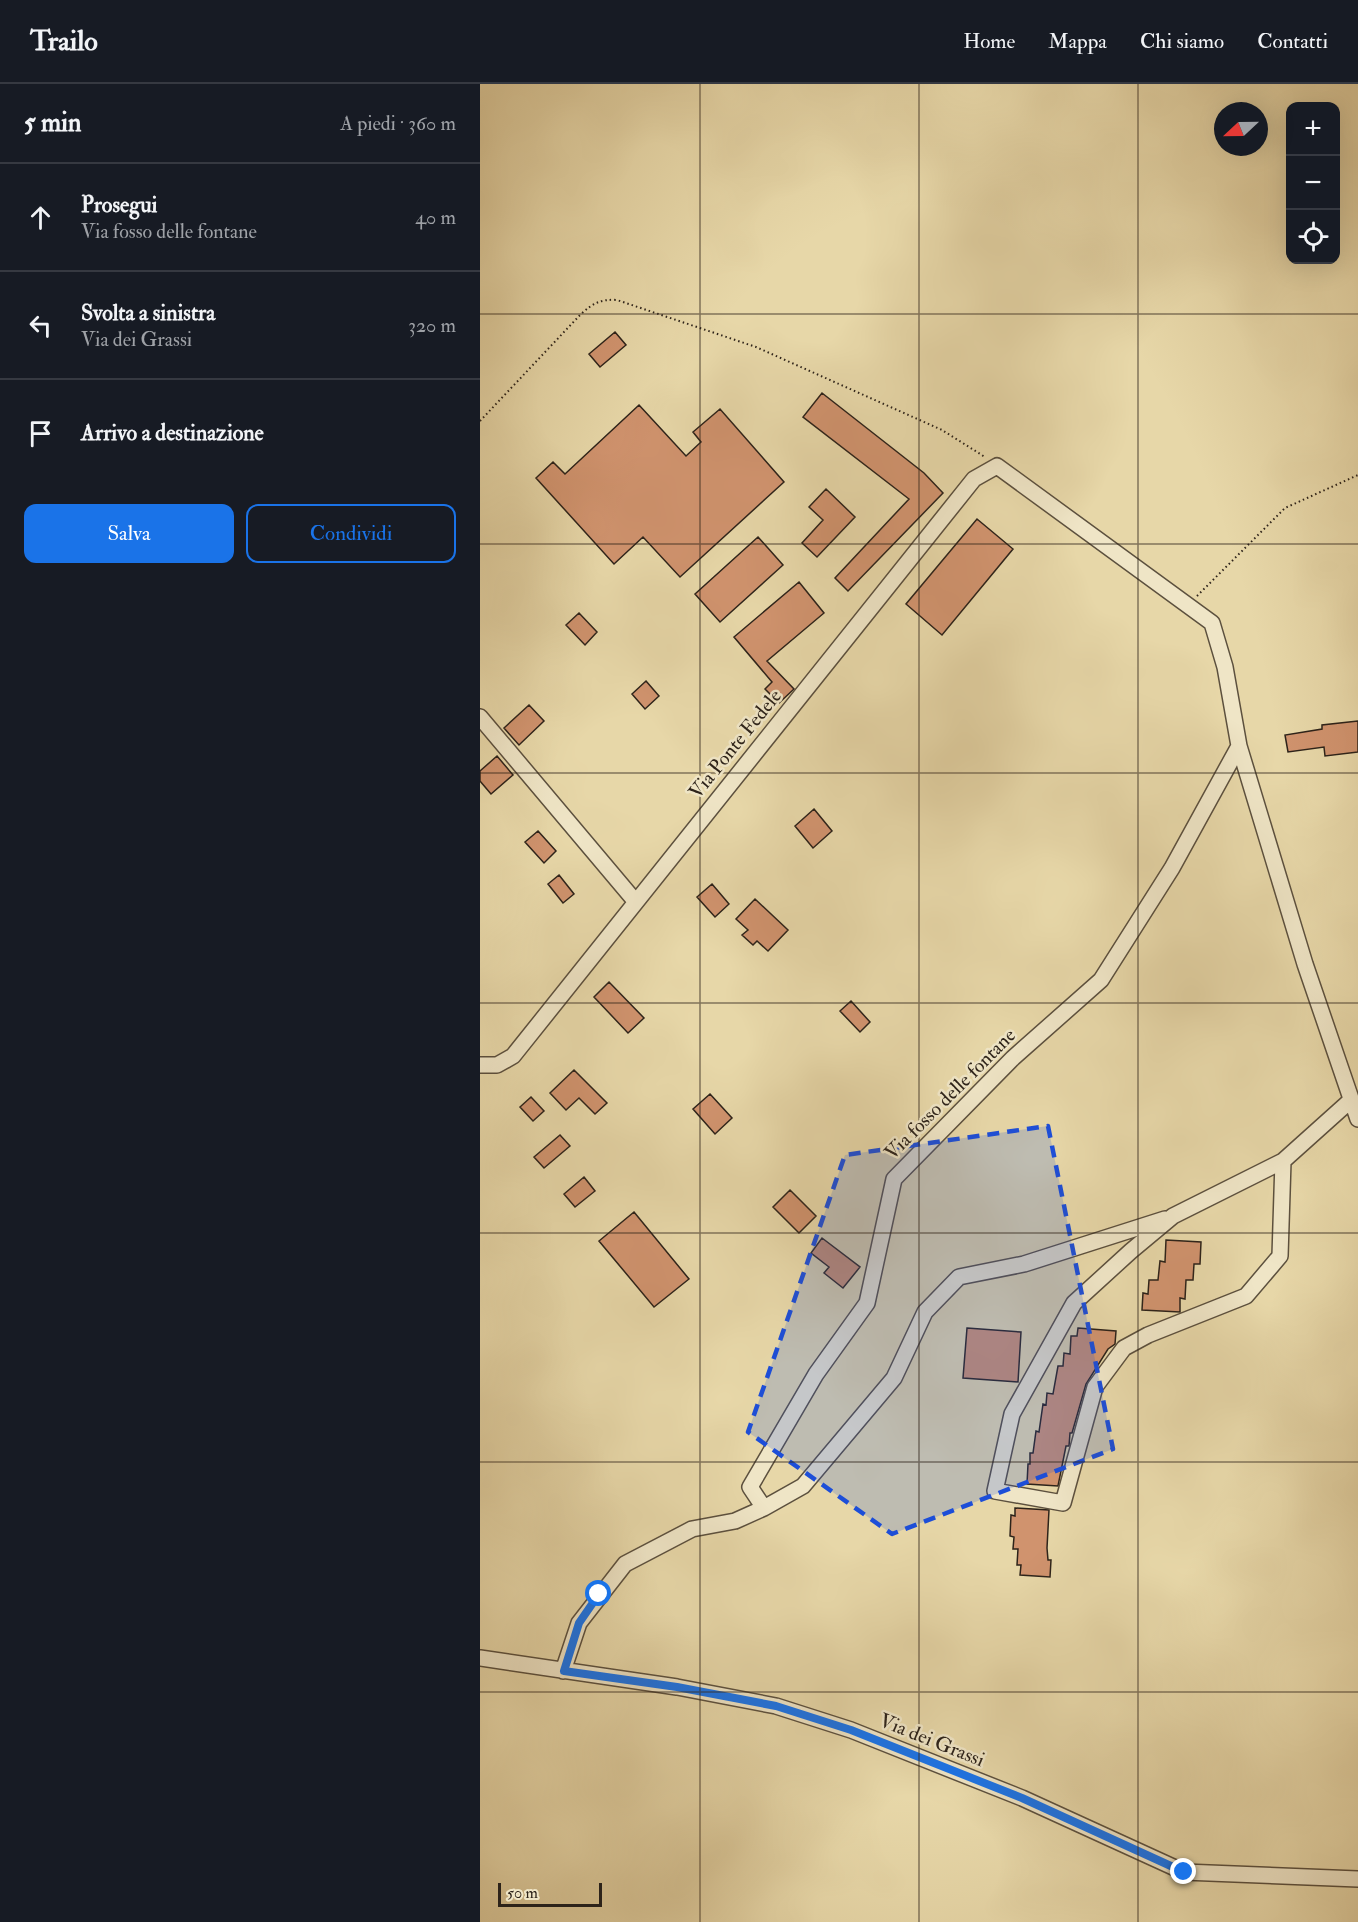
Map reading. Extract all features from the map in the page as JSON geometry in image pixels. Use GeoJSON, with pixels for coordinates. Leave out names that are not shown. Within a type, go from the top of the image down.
{"type":"FeatureCollection","features":[{"type":"Feature","properties":{"kind":"street"},"geometry":{"type":"LineString","coordinates":[[997,466],[1212,623],[1216,632],[1239,746],[1305,964],[1358,1119]]}},
{"type":"Feature","properties":{"kind":"street","name":"Via Ponte Fedele"},"geometry":{"type":"LineString","coordinates":[[480,1065],[497,1065],[513,1056],[974,479],[997,466]]}},
{"type":"Feature","properties":{"kind":"street"},"geometry":{"type":"LineString","coordinates":[[480,717],[635,901]]}},
{"type":"Feature","properties":{"kind":"street","name":"Via fosso delle fontane"},"geometry":{"type":"LineString","coordinates":[[764,1508],[750,1487],[816,1374],[867,1303],[894,1179],[1013,1058],[1101,980],[1172,868],[1239,746]]}},
{"type":"Feature","properties":{"kind":"street"},"geometry":{"type":"LineString","coordinates":[[564,1671],[579,1623],[625,1564],[692,1529],[735,1521],[803,1486],[894,1378],[925,1312],[959,1277],[1024,1264],[1173,1216],[1282,1161],[1351,1100]]}},
{"type":"Feature","properties":{"kind":"street"},"geometry":{"type":"LineString","coordinates":[[1173,1216],[1129,1252],[1074,1304],[1012,1414],[995,1491],[1063,1503],[1095,1387],[1124,1348],[1148,1335],[1246,1296],[1280,1256],[1282,1161]]}},
{"type":"Feature","properties":{"kind":"street","name":"Via dei Grassi"},"geometry":{"type":"LineString","coordinates":[[480,1658],[677,1687],[787,1709],[851,1730],[1012,1794],[1184,1872],[1358,1879]]}},
{"type":"Feature","properties":{"kind":"path"},"geometry":{"type":"LineString","coordinates":[[480,421],[581,314],[590,306],[607,299],[617,300],[756,347],[942,430],[972,446],[997,466]]}},
{"type":"Feature","properties":{"kind":"path"},"geometry":{"type":"LineString","coordinates":[[1189,605],[1285,508],[1358,475]]}},
{"type":"Feature","properties":{"kind":"highlighted area"},"geometry":{"type":"Polygon","coordinates":[[[1048,1126],[1113,1449],[892,1534],[748,1432],[845,1155],[1048,1126]]]}},
{"type":"Feature","properties":{"kind":"building"},"geometry":{"type":"Polygon","coordinates":[[[615,332],[626,345],[600,367],[589,354],[615,332]]]}},
{"type":"Feature","properties":{"kind":"building"},"geometry":{"type":"Polygon","coordinates":[[[822,393],[924,473],[943,493],[848,591],[835,578],[909,499],[803,417],[822,393]]]}},
{"type":"Feature","properties":{"kind":"building"},"geometry":{"type":"Polygon","coordinates":[[[639,405],[686,456],[701,442],[693,432],[720,409],[784,482],[680,577],[643,537],[614,564],[536,478],[553,462],[565,474],[639,405]]]}},
{"type":"Feature","properties":{"kind":"building"},"geometry":{"type":"Polygon","coordinates":[[[826,489],[855,517],[817,557],[802,543],[823,520],[809,507],[826,489]]]}},
{"type":"Feature","properties":{"kind":"building"},"geometry":{"type":"Polygon","coordinates":[[[977,519],[1013,549],[942,635],[906,604],[977,519]]]}},
{"type":"Feature","properties":{"kind":"building"},"geometry":{"type":"Polygon","coordinates":[[[758,537],[783,565],[720,622],[695,594],[758,537]]]}},
{"type":"Feature","properties":{"kind":"building"},"geometry":{"type":"Polygon","coordinates":[[[799,582],[824,613],[767,661],[794,689],[779,703],[765,689],[772,682],[734,637],[799,582]]]}},
{"type":"Feature","properties":{"kind":"building"},"geometry":{"type":"Polygon","coordinates":[[[579,613],[597,632],[585,645],[566,625],[579,613]]]}},
{"type":"Feature","properties":{"kind":"building"},"geometry":{"type":"Polygon","coordinates":[[[646,681],[659,696],[645,709],[632,694],[646,681]]]}},
{"type":"Feature","properties":{"kind":"building"},"geometry":{"type":"Polygon","coordinates":[[[529,705],[544,721],[519,745],[504,728],[529,705]]]}},
{"type":"Feature","properties":{"kind":"building"},"geometry":{"type":"Polygon","coordinates":[[[1358,721],[1358,752],[1325,756],[1324,747],[1288,752],[1285,735],[1322,729],[1322,725],[1358,721]]]}},
{"type":"Feature","properties":{"kind":"building"},"geometry":{"type":"Polygon","coordinates":[[[497,756],[513,775],[491,794],[480,781],[480,771],[497,756]]]}},
{"type":"Feature","properties":{"kind":"building"},"geometry":{"type":"Polygon","coordinates":[[[814,809],[832,831],[813,848],[795,826],[814,809]]]}},
{"type":"Feature","properties":{"kind":"building"},"geometry":{"type":"Polygon","coordinates":[[[538,831],[556,851],[544,863],[525,842],[538,831]]]}},
{"type":"Feature","properties":{"kind":"building"},"geometry":{"type":"Polygon","coordinates":[[[559,875],[574,894],[563,903],[548,884],[559,875]]]}},
{"type":"Feature","properties":{"kind":"building"},"geometry":{"type":"Polygon","coordinates":[[[712,884],[729,904],[715,917],[697,897],[712,884]]]}},
{"type":"Feature","properties":{"kind":"building"},"geometry":{"type":"Polygon","coordinates":[[[755,899],[788,930],[768,951],[757,941],[753,945],[742,935],[748,930],[736,919],[755,899]]]}},
{"type":"Feature","properties":{"kind":"building"},"geometry":{"type":"Polygon","coordinates":[[[609,982],[644,1018],[628,1033],[594,997],[609,982]]]}},
{"type":"Feature","properties":{"kind":"building"},"geometry":{"type":"Polygon","coordinates":[[[851,1001],[870,1022],[860,1032],[840,1011],[851,1001]]]}},
{"type":"Feature","properties":{"kind":"building"},"geometry":{"type":"Polygon","coordinates":[[[574,1070],[607,1103],[595,1114],[579,1098],[566,1110],[550,1093],[574,1070]]]}},
{"type":"Feature","properties":{"kind":"building"},"geometry":{"type":"Polygon","coordinates":[[[710,1094],[732,1118],[715,1134],[693,1109],[710,1094]]]}},
{"type":"Feature","properties":{"kind":"building"},"geometry":{"type":"Polygon","coordinates":[[[531,1097],[544,1111],[533,1121],[520,1107],[531,1097]]]}},
{"type":"Feature","properties":{"kind":"building"},"geometry":{"type":"Polygon","coordinates":[[[560,1135],[570,1146],[544,1168],[534,1157],[560,1135]]]}},
{"type":"Feature","properties":{"kind":"building"},"geometry":{"type":"Polygon","coordinates":[[[584,1177],[595,1191],[575,1207],[564,1194],[584,1177]]]}},
{"type":"Feature","properties":{"kind":"building"},"geometry":{"type":"Polygon","coordinates":[[[790,1190],[816,1216],[799,1233],[773,1207],[790,1190]]]}},
{"type":"Feature","properties":{"kind":"building"},"geometry":{"type":"Polygon","coordinates":[[[634,1212],[689,1279],[654,1307],[599,1241],[634,1212]]]}},
{"type":"Feature","properties":{"kind":"building"},"geometry":{"type":"Polygon","coordinates":[[[822,1238],[860,1267],[843,1288],[824,1273],[829,1267],[811,1253],[822,1238]]]}},
{"type":"Feature","properties":{"kind":"building"},"geometry":{"type":"Polygon","coordinates":[[[1166,1240],[1201,1242],[1200,1264],[1194,1264],[1193,1280],[1186,1280],[1185,1299],[1180,1298],[1180,1312],[1142,1310],[1143,1293],[1148,1294],[1149,1280],[1158,1280],[1160,1261],[1165,1262],[1166,1240]]]}},
{"type":"Feature","properties":{"kind":"building"},"geometry":{"type":"Polygon","coordinates":[[[967,1328],[1021,1332],[1018,1382],[963,1378],[967,1328]]]}},
{"type":"Feature","properties":{"kind":"building"},"geometry":{"type":"Polygon","coordinates":[[[1078,1328],[1116,1331],[1115,1344],[1108,1349],[1086,1384],[1072,1433],[1070,1433],[1069,1446],[1066,1446],[1058,1486],[1027,1484],[1030,1453],[1033,1453],[1036,1431],[1039,1432],[1043,1404],[1046,1405],[1047,1393],[1053,1394],[1058,1366],[1063,1366],[1064,1353],[1070,1354],[1071,1336],[1077,1336],[1078,1328]]]}},
{"type":"Feature","properties":{"kind":"building"},"geometry":{"type":"Polygon","coordinates":[[[1015,1508],[1049,1510],[1047,1548],[1048,1560],[1051,1560],[1050,1577],[1020,1575],[1021,1565],[1017,1565],[1018,1549],[1013,1549],[1014,1537],[1010,1536],[1011,1515],[1015,1516],[1015,1508]]]}},
{"type":"Feature","properties":{"kind":"route"},"geometry":{"type":"LineString","coordinates":[[599,1594],[579,1623],[564,1671],[677,1687],[776,1706],[851,1730],[1022,1798],[1184,1872]]}}]}
